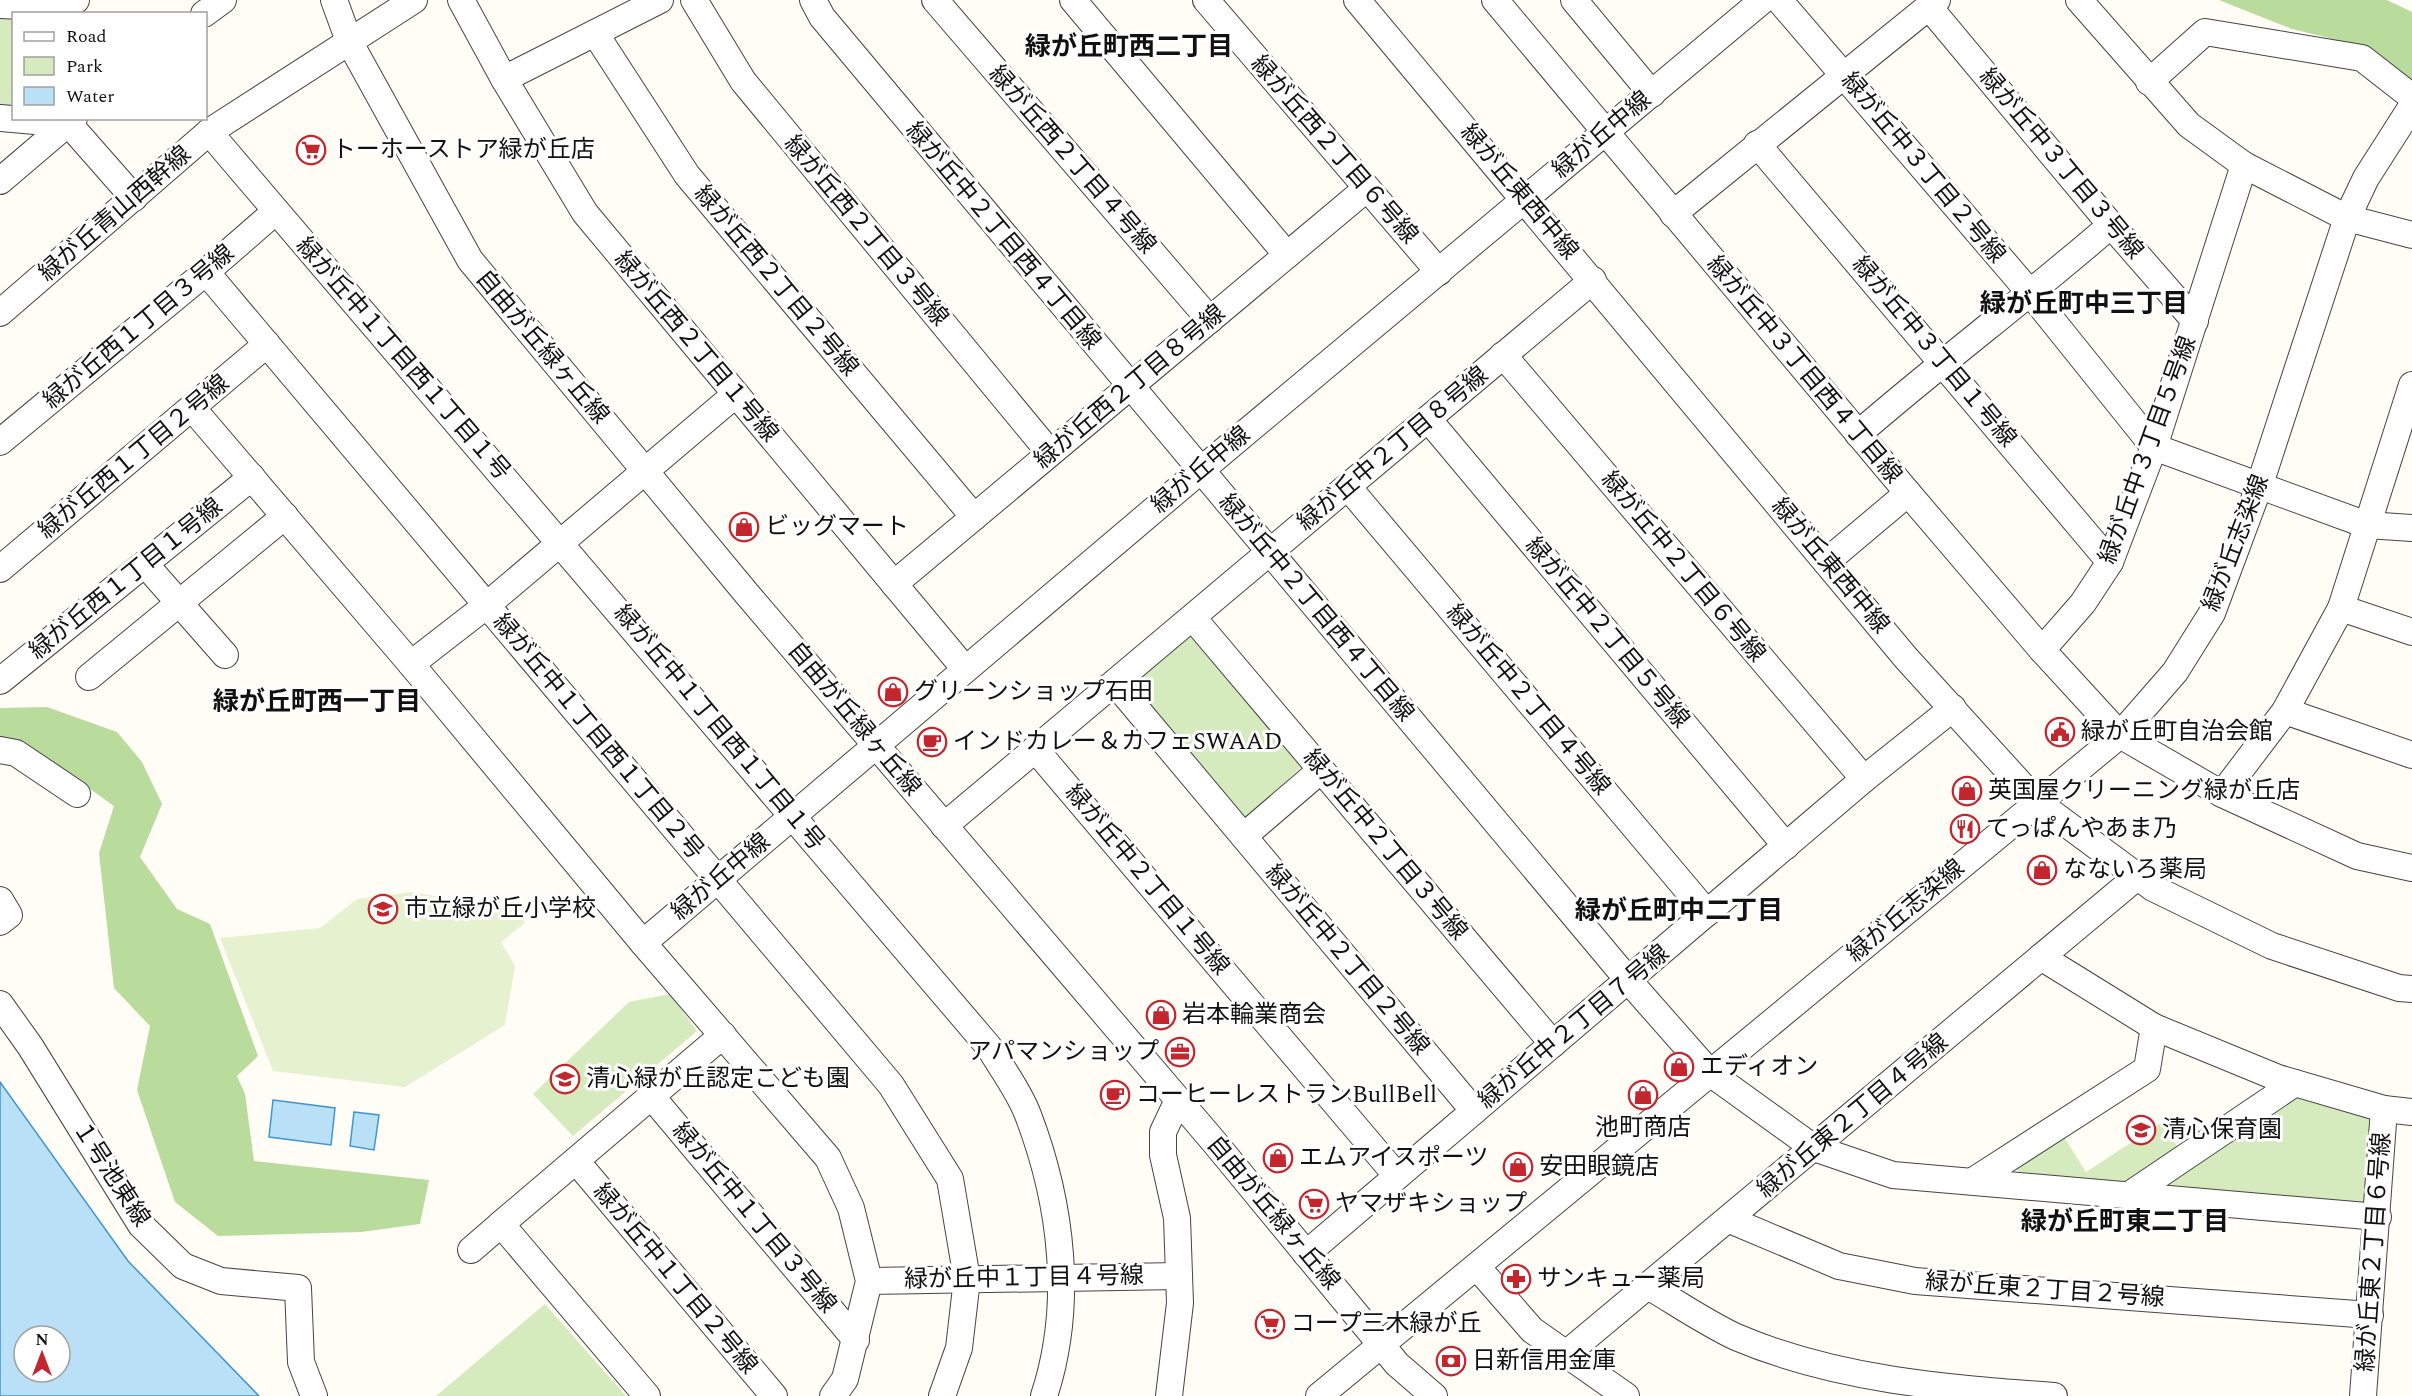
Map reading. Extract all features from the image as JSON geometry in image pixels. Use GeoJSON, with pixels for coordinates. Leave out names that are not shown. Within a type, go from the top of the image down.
{"type":"FeatureCollection","features":[{"type":"Feature","properties":{"kind":"street"},"geometry":{"type":"LineString","coordinates":[[207,12],[223,0]]}},
{"type":"Feature","properties":{"kind":"street","name":"自由が丘緑ヶ丘線"},"geometry":{"type":"LineString","coordinates":[[334,0],[349,41],[470,260],[645,471],[1178,1100],[1397,1364],[1434,1396]]}},
{"type":"Feature","properties":{"kind":"street","name":"緑が丘青山西幹線"},"geometry":{"type":"LineString","coordinates":[[0,312],[209,132],[414,0]]}},
{"type":"Feature","properties":{"kind":"street","name":"緑が丘西２丁目１号線"},"geometry":{"type":"LineString","coordinates":[[461,0],[504,79],[585,213],[965,669]]}},
{"type":"Feature","properties":{"kind":"street"},"geometry":{"type":"LineString","coordinates":[[504,79],[660,0]]}},
{"type":"Feature","properties":{"kind":"street","name":"緑が丘西２丁目３号線"},"geometry":{"type":"LineString","coordinates":[[694,0],[743,81],[1050,453]]}},
{"type":"Feature","properties":{"kind":"street","name":"緑が丘中２丁目西４丁目線"},"geometry":{"type":"LineString","coordinates":[[813,0],[822,17],[1130,387],[1629,981],[1710,1073],[1814,1148],[1893,1175],[2378,1216]]}},
{"type":"Feature","properties":{"kind":"street","name":"緑が丘西２丁目４号線"},"geometry":{"type":"LineString","coordinates":[[935,0],[1210,320]]}},
{"type":"Feature","properties":{"kind":"street"},"geometry":{"type":"LineString","coordinates":[[1073,0],[1287,255]]}},
{"type":"Feature","properties":{"kind":"street","name":"緑が丘西２丁目６号線"},"geometry":{"type":"LineString","coordinates":[[1206,0],[1439,272]]}},
{"type":"Feature","properties":{"kind":"street","name":"緑が丘東西中線"},"geometry":{"type":"LineString","coordinates":[[1357,0],[1526,199],[1906,658],[2037,802],[2153,888],[2272,946],[2399,987],[2412,989]]}},
{"type":"Feature","properties":{"kind":"street","name":"緑が丘中３丁目西４丁目線"},"geometry":{"type":"LineString","coordinates":[[1495,0],[1908,493],[2042,650],[2120,735],[2222,794],[2356,856],[2412,868]]}},
{"type":"Feature","properties":{"kind":"street"},"geometry":{"type":"LineString","coordinates":[[1574,0],[1652,94]]}},
{"type":"Feature","properties":{"kind":"street","name":"緑が丘中線"},"geometry":{"type":"LineString","coordinates":[[643,943],[1201,470],[1763,0]]}},
{"type":"Feature","properties":{"kind":"street","name":"緑が丘中３丁目２号線"},"geometry":{"type":"LineString","coordinates":[[1779,0],[2031,294],[2154,447]]}},
{"type":"Feature","properties":{"kind":"street"},"geometry":{"type":"LineString","coordinates":[[2079,0],[2189,125],[2244,165],[2347,218],[2412,235]]}},
{"type":"Feature","properties":{"kind":"street"},"geometry":{"type":"LineString","coordinates":[[1673,214],[1933,3]]}},
{"type":"Feature","properties":{"kind":"street","name":"緑が丘中３丁目３号線"},"geometry":{"type":"LineString","coordinates":[[1933,3],[2110,225],[2195,321]]}},
{"type":"Feature","properties":{"kind":"street"},"geometry":{"type":"LineString","coordinates":[[0,4],[66,5]]}},
{"type":"Feature","properties":{"kind":"street"},"geometry":{"type":"LineString","coordinates":[[2149,82],[2205,32],[2362,58],[2412,97]]}},
{"type":"Feature","properties":{"kind":"street","name":"緑が丘西２丁目２号線"},"geometry":{"type":"LineString","coordinates":[[595,33],[687,175],[974,517]]}},
{"type":"Feature","properties":{"kind":"street","name":"緑が丘志染線"},"geometry":{"type":"LineString","coordinates":[[1319,1396],[2120,735],[2175,672],[2212,613],[2260,484],[2347,218],[2366,178],[2412,106]]}},
{"type":"Feature","properties":{"kind":"street"},"geometry":{"type":"LineString","coordinates":[[48,120],[72,121],[134,198]]}},
{"type":"Feature","properties":{"kind":"street"},"geometry":{"type":"LineString","coordinates":[[0,181],[72,121]]}},
{"type":"Feature","properties":{"kind":"street","name":"緑が丘中１丁目西１丁目１号"},"geometry":{"type":"LineString","coordinates":[[209,132],[989,1047],[1027,1113],[1050,1183],[1063,1278],[1056,1360],[1044,1396]]}},
{"type":"Feature","properties":{"kind":"street","name":"緑が丘中３丁目１号線"},"geometry":{"type":"LineString","coordinates":[[1757,144],[2110,562]]}},
{"type":"Feature","properties":{"kind":"street","name":"緑が丘中３丁目５号線"},"geometry":{"type":"LineString","coordinates":[[2042,650],[2083,603],[2110,562],[2154,447],[2244,165]]}},
{"type":"Feature","properties":{"kind":"street","name":"緑が丘西２丁目８号線"},"geometry":{"type":"LineString","coordinates":[[894,584],[1366,189]]}},
{"type":"Feature","properties":{"kind":"street","name":"緑が丘西１丁目３号線"},"geometry":{"type":"LineString","coordinates":[[0,442],[206,272],[276,211]]}},
{"type":"Feature","properties":{"kind":"street"},"geometry":{"type":"LineString","coordinates":[[1858,434],[1942,361],[2031,294],[2110,225]]}},
{"type":"Feature","properties":{"kind":"street","name":"緑が丘中１丁目西１丁目２号"},"geometry":{"type":"LineString","coordinates":[[206,272],[891,1085],[950,1179],[967,1279],[959,1348],[942,1396]]}},
{"type":"Feature","properties":{"kind":"street","name":"緑が丘中２丁目８号線"},"geometry":{"type":"LineString","coordinates":[[945,826],[1593,280]]}},
{"type":"Feature","properties":{"kind":"street","name":"緑が丘西１丁目２号線"},"geometry":{"type":"LineString","coordinates":[[0,569],[193,409],[267,344]]}},
{"type":"Feature","properties":{"kind":"street","name":"緑が丘中２丁目６号線"},"geometry":{"type":"LineString","coordinates":[[1503,356],[1864,779]]}},
{"type":"Feature","properties":{"kind":"street"},"geometry":{"type":"LineString","coordinates":[[2222,794],[2285,711],[2341,608],[2367,525],[2404,433],[2412,385]]}},
{"type":"Feature","properties":{"kind":"street"},"geometry":{"type":"LineString","coordinates":[[411,664],[487,605],[736,394]]}},
{"type":"Feature","properties":{"kind":"street"},"geometry":{"type":"LineString","coordinates":[[193,409],[411,664],[643,943],[828,1158],[851,1208],[869,1281],[845,1379],[833,1396]]}},
{"type":"Feature","properties":{"kind":"street","name":"緑が丘中２丁目５号線"},"geometry":{"type":"LineString","coordinates":[[1428,419],[1786,846]]}},
{"type":"Feature","properties":{"kind":"street"},"geometry":{"type":"LineString","coordinates":[[2154,447],[2367,525],[2412,528]]}},
{"type":"Feature","properties":{"kind":"street","name":"緑が丘西１丁目１号線"},"geometry":{"type":"LineString","coordinates":[[0,681],[252,477]]}},
{"type":"Feature","properties":{"kind":"street","name":"緑が丘中２丁目４号線"},"geometry":{"type":"LineString","coordinates":[[1348,487],[1707,913]]}},
{"type":"Feature","properties":{"kind":"street"},"geometry":{"type":"LineString","coordinates":[[1826,562],[1908,493]]}},
{"type":"Feature","properties":{"kind":"street"},"geometry":{"type":"LineString","coordinates":[[89,677],[285,516]]}},
{"type":"Feature","properties":{"kind":"street"},"geometry":{"type":"LineString","coordinates":[[145,564],[225,655]]}},
{"type":"Feature","properties":{"kind":"street"},"geometry":{"type":"LineString","coordinates":[[2341,608],[2412,632]]}},
{"type":"Feature","properties":{"kind":"street","name":"緑が丘中２丁目３号線"},"geometry":{"type":"LineString","coordinates":[[1193,618],[1553,1044]]}},
{"type":"Feature","properties":{"kind":"street","name":"緑が丘中２丁目２号線"},"geometry":{"type":"LineString","coordinates":[[1115,682],[1474,1111]]}},
{"type":"Feature","properties":{"kind":"street","name":"緑が丘中２丁目７号線"},"geometry":{"type":"LineString","coordinates":[[1306,1254],[1864,779],[1953,708]]}},
{"type":"Feature","properties":{"kind":"street"},"geometry":{"type":"LineString","coordinates":[[2285,711],[2412,755]]}},
{"type":"Feature","properties":{"kind":"street","name":"緑が丘中２丁目１号線"},"geometry":{"type":"LineString","coordinates":[[1035,749],[1398,1176]]}},
{"type":"Feature","properties":{"kind":"street"},"geometry":{"type":"LineString","coordinates":[[0,750],[16,753],[77,794]]}},
{"type":"Feature","properties":{"kind":"street"},"geometry":{"type":"LineString","coordinates":[[1244,836],[1322,770]]}},
{"type":"Feature","properties":{"kind":"street","name":"緑が丘東２丁目４号線"},"geometry":{"type":"LineString","coordinates":[[1566,1354],[1730,1220],[2138,876]]}},
{"type":"Feature","properties":{"kind":"street"},"geometry":{"type":"LineString","coordinates":[[0,900],[9,915],[0,922]]}},
{"type":"Feature","properties":{"kind":"street"},"geometry":{"type":"LineString","coordinates":[[2041,957],[2154,1028],[2295,1083],[2384,1108],[2412,1112]]}},
{"type":"Feature","properties":{"kind":"street","name":"１号池東線"},"geometry":{"type":"LineString","coordinates":[[0,1004],[30,1046],[141,1225],[183,1266],[221,1281],[298,1288],[301,1362],[314,1396]]}},
{"type":"Feature","properties":{"kind":"street"},"geometry":{"type":"LineString","coordinates":[[1973,1181],[2147,1069],[2154,1028]]}},
{"type":"Feature","properties":{"kind":"street"},"geometry":{"type":"LineString","coordinates":[[471,1250],[577,1162],[723,1035]]}},
{"type":"Feature","properties":{"kind":"street"},"geometry":{"type":"LineString","coordinates":[[2128,1195],[2295,1083]]}},
{"type":"Feature","properties":{"kind":"street","name":"緑が丘中１丁目３号線"},"geometry":{"type":"LineString","coordinates":[[652,1097],[856,1340]]}},
{"type":"Feature","properties":{"kind":"street"},"geometry":{"type":"LineString","coordinates":[[1169,1396],[1180,1303],[1177,1218],[1163,1155],[1163,1132],[1178,1100]]}},
{"type":"Feature","properties":{"kind":"street","name":"緑が丘東２丁目６号線"},"geometry":{"type":"LineString","coordinates":[[2363,1396],[2378,1216],[2384,1108]]}},
{"type":"Feature","properties":{"kind":"street","name":"緑が丘中１丁目２号線"},"geometry":{"type":"LineString","coordinates":[[577,1162],[774,1396]]}},
{"type":"Feature","properties":{"kind":"street","name":"緑が丘東２丁目２号線"},"geometry":{"type":"LineString","coordinates":[[1730,1220],[1839,1266],[1916,1281],[2370,1315]]}},
{"type":"Feature","properties":{"kind":"street"},"geometry":{"type":"LineString","coordinates":[[501,1224],[647,1396]]}},
{"type":"Feature","properties":{"kind":"street"},"geometry":{"type":"LineString","coordinates":[[1477,1267],[1532,1330],[1626,1396]]}},
{"type":"Feature","properties":{"kind":"street","name":"緑が丘中１丁目４号線"},"geometry":{"type":"LineString","coordinates":[[869,1281],[1179,1276]]}},
{"type":"Feature","properties":{"kind":"street"},"geometry":{"type":"LineString","coordinates":[[1648,1286],[1734,1336],[1812,1364],[1919,1391],[2054,1396]]}},
{"type":"Feature","properties":{"kind":"green space"},"geometry":{"type":"Polygon","coordinates":[[[2219,0],[2387,0],[2412,12],[2412,85],[2366,47],[2292,29],[2219,0]]]}},
{"type":"Feature","properties":{"kind":"green space"},"geometry":{"type":"Polygon","coordinates":[[[0,5],[12,13],[12,118],[0,118],[0,5]]]}},
{"type":"Feature","properties":{"kind":"green space"},"geometry":{"type":"Polygon","coordinates":[[[1193,618],[1311,758],[1237,827],[1115,683],[1193,618]]]}},
{"type":"Feature","properties":{"kind":"green space"},"geometry":{"type":"Polygon","coordinates":[[[47,707],[117,732],[142,762],[162,804],[140,857],[177,909],[210,924],[258,1056],[237,1076],[245,1094],[254,1161],[429,1180],[420,1224],[361,1232],[218,1236],[175,1202],[137,1090],[150,1026],[114,988],[99,853],[114,806],[27,744],[0,738],[0,708],[47,707]]]}},
{"type":"Feature","properties":{"kind":"green space"},"geometry":{"type":"Polygon","coordinates":[[[412,892],[517,911],[525,923],[501,942],[515,966],[505,1025],[405,1087],[273,1071],[220,938],[320,928],[357,899],[412,892]]]}},
{"type":"Feature","properties":{"kind":"green space"},"geometry":{"type":"Polygon","coordinates":[[[670,994],[697,1031],[573,1136],[533,1094],[629,1002],[670,994]]]}},
{"type":"Feature","properties":{"kind":"green space"},"geometry":{"type":"Polygon","coordinates":[[[2295,1083],[2384,1109],[2378,1217],[2129,1195],[2295,1083]]]}},
{"type":"Feature","properties":{"kind":"green space"},"geometry":{"type":"Polygon","coordinates":[[[2161,1123],[2179,1149],[2125,1185],[2021,1177],[2017,1168],[2064,1137],[2086,1172],[2161,1123]]]}},
{"type":"Feature","properties":{"kind":"green space"},"geometry":{"type":"Polygon","coordinates":[[[545,1304],[626,1396],[436,1396],[545,1304]]]}},
{"type":"Feature","properties":{"kind":"water"},"geometry":{"type":"Polygon","coordinates":[[[0,1082],[128,1261],[259,1396],[0,1396],[0,1082]]]}},
{"type":"Feature","properties":{"kind":"water"},"geometry":{"type":"Polygon","coordinates":[[[273,1100],[335,1108],[331,1145],[269,1137],[273,1100]]]}},
{"type":"Feature","properties":{"kind":"water"},"geometry":{"type":"Polygon","coordinates":[[[354,1112],[379,1115],[374,1150],[350,1146],[354,1112]]]}},
{"type":"Feature","properties":{"kind":"place","name":"トーホーストア緑が丘店"},"geometry":{"type":"Point","coordinates":[311,150]}},
{"type":"Feature","properties":{"kind":"place","name":"ビッグマート"},"geometry":{"type":"Point","coordinates":[744,527]}},
{"type":"Feature","properties":{"kind":"place","name":"グリーンショップ石田"},"geometry":{"type":"Point","coordinates":[893,692]}},
{"type":"Feature","properties":{"kind":"place","name":"緑が丘町自治会館"},"geometry":{"type":"Point","coordinates":[2060,732]}},
{"type":"Feature","properties":{"kind":"place","name":"インドカレー＆カフェSWAAD"},"geometry":{"type":"Point","coordinates":[932,742]}},
{"type":"Feature","properties":{"kind":"place","name":"英国屋クリーニング緑が丘店"},"geometry":{"type":"Point","coordinates":[1967,791]}},
{"type":"Feature","properties":{"kind":"place","name":"てっぱんやあま乃"},"geometry":{"type":"Point","coordinates":[1965,829]}},
{"type":"Feature","properties":{"kind":"place","name":"なないろ薬局"},"geometry":{"type":"Point","coordinates":[2042,870]}},
{"type":"Feature","properties":{"kind":"place","name":"市立緑が丘小学校"},"geometry":{"type":"Point","coordinates":[383,909]}},
{"type":"Feature","properties":{"kind":"place","name":"岩本輪業商会"},"geometry":{"type":"Point","coordinates":[1161,1015]}},
{"type":"Feature","properties":{"kind":"place","name":"アパマンショップ"},"geometry":{"type":"Point","coordinates":[1180,1052]}},
{"type":"Feature","properties":{"kind":"place","name":"エディオン"},"geometry":{"type":"Point","coordinates":[1679,1067]}},
{"type":"Feature","properties":{"kind":"place","name":"清心緑が丘認定こども園"},"geometry":{"type":"Point","coordinates":[565,1079]}},
{"type":"Feature","properties":{"kind":"place","name":"コーヒーレストランBullBell"},"geometry":{"type":"Point","coordinates":[1115,1095]}},
{"type":"Feature","properties":{"kind":"place","name":"池町商店"},"geometry":{"type":"Point","coordinates":[1643,1095]}},
{"type":"Feature","properties":{"kind":"place","name":"清心保育園"},"geometry":{"type":"Point","coordinates":[2141,1130]}},
{"type":"Feature","properties":{"kind":"place","name":"エムアイスポーツ"},"geometry":{"type":"Point","coordinates":[1278,1158]}},
{"type":"Feature","properties":{"kind":"place","name":"安田眼鏡店"},"geometry":{"type":"Point","coordinates":[1518,1167]}},
{"type":"Feature","properties":{"kind":"place","name":"ヤマザキショップ"},"geometry":{"type":"Point","coordinates":[1314,1204]}},
{"type":"Feature","properties":{"kind":"place","name":"サンキュー薬局"},"geometry":{"type":"Point","coordinates":[1516,1279]}},
{"type":"Feature","properties":{"kind":"place","name":"コープ三木緑が丘"},"geometry":{"type":"Point","coordinates":[1270,1324]}},
{"type":"Feature","properties":{"kind":"place","name":"日新信用金庫"},"geometry":{"type":"Point","coordinates":[1451,1361]}},
{"type":"Feature","properties":{"kind":"district","name":"緑が丘町西二丁目"},"geometry":{"type":"Point","coordinates":[1129,47]}},
{"type":"Feature","properties":{"kind":"district","name":"緑が丘町中三丁目"},"geometry":{"type":"Point","coordinates":[2084,304]}},
{"type":"Feature","properties":{"kind":"district","name":"緑が丘町西一丁目"},"geometry":{"type":"Point","coordinates":[317,702]}},
{"type":"Feature","properties":{"kind":"district","name":"緑が丘町中二丁目"},"geometry":{"type":"Point","coordinates":[1679,911]}},
{"type":"Feature","properties":{"kind":"district","name":"緑が丘町東二丁目"},"geometry":{"type":"Point","coordinates":[2125,1222]}}]}
